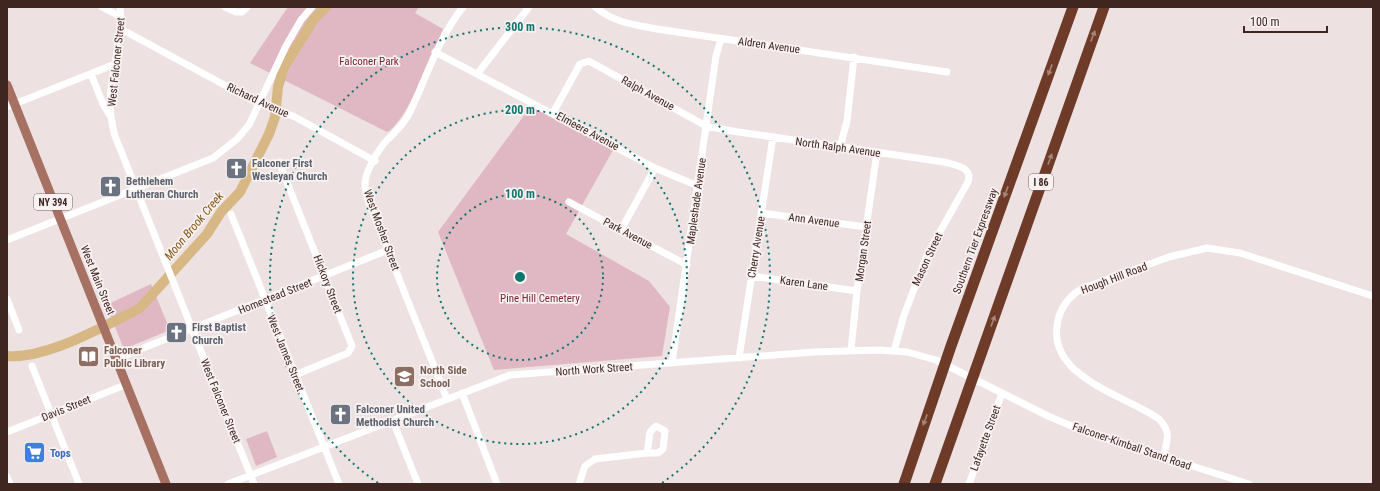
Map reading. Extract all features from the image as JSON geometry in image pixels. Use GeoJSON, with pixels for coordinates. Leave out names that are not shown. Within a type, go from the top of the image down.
{"type":"FeatureCollection","features":[{"type":"Feature","properties":{"kind":"highway","name":"Southern Tier Expressway"},"geometry":{"type":"LineString","coordinates":[[904,484],[951,346],[1073,7]]}},
{"type":"Feature","properties":{"kind":"highway","name":"I 86"},"geometry":{"type":"LineString","coordinates":[[936,484],[1104,7]]}},
{"type":"Feature","properties":{"kind":"main road","name":"West Main Street"},"geometry":{"type":"LineString","coordinates":[[7,85],[11,106],[60,219],[166,484]]}},
{"type":"Feature","properties":{"kind":"street"},"geometry":{"type":"LineString","coordinates":[[102,7],[121,17]]}},
{"type":"Feature","properties":{"kind":"street","name":"West Falconer Street"},"geometry":{"type":"LineString","coordinates":[[120,7],[121,29],[110,101],[111,118],[121,152],[137,188],[254,484]]}},
{"type":"Feature","properties":{"kind":"street"},"geometry":{"type":"LineString","coordinates":[[225,7],[236,12],[244,9]]}},
{"type":"Feature","properties":{"kind":"street"},"geometry":{"type":"LineString","coordinates":[[7,240],[213,158],[242,133],[260,103],[286,46],[301,20],[312,7]]}},
{"type":"Feature","properties":{"kind":"street","name":"West Mosher Street"},"geometry":{"type":"LineString","coordinates":[[448,399],[388,250],[366,190],[366,178],[386,141],[400,128],[410,113],[435,52],[450,24],[463,7]]}},
{"type":"Feature","properties":{"kind":"street"},"geometry":{"type":"LineString","coordinates":[[478,73],[529,7]]}},
{"type":"Feature","properties":{"kind":"street","name":"Aldren Avenue"},"geometry":{"type":"LineString","coordinates":[[595,7],[608,17],[620,22],[721,39],[854,57],[947,72]]}},
{"type":"Feature","properties":{"kind":"street","name":"Richard Avenue"},"geometry":{"type":"LineString","coordinates":[[121,29],[260,103],[280,110],[375,160]]}},
{"type":"Feature","properties":{"kind":"street","name":"Mapleshade Avenue"},"geometry":{"type":"LineString","coordinates":[[672,363],[716,56],[721,39]]}},
{"type":"Feature","properties":{"kind":"street","name":"Elmeere Avenue"},"geometry":{"type":"LineString","coordinates":[[435,52],[478,73],[655,168],[698,186]]}},
{"type":"Feature","properties":{"kind":"street"},"geometry":{"type":"LineString","coordinates":[[840,147],[847,121],[854,57]]}},
{"type":"Feature","properties":{"kind":"street","name":"Ralph Avenue"},"geometry":{"type":"LineString","coordinates":[[553,113],[580,64],[589,61],[706,126]]}},
{"type":"Feature","properties":{"kind":"street"},"geometry":{"type":"LineString","coordinates":[[11,106],[116,64]]}},
{"type":"Feature","properties":{"kind":"street"},"geometry":{"type":"LineString","coordinates":[[91,74],[103,104],[111,118]]}},
{"type":"Feature","properties":{"kind":"street","name":"North Ralph Avenue"},"geometry":{"type":"LineString","coordinates":[[706,126],[944,162],[961,167],[967,172]]}},
{"type":"Feature","properties":{"kind":"street","name":"Cherry Avenue"},"geometry":{"type":"LineString","coordinates":[[739,358],[772,137]]}},
{"type":"Feature","properties":{"kind":"street","name":"Morgan Street"},"geometry":{"type":"LineString","coordinates":[[851,350],[857,291],[877,152]]}},
{"type":"Feature","properties":{"kind":"street","name":"Hickory Street"},"geometry":{"type":"LineString","coordinates":[[279,162],[351,343],[351,350],[348,354],[295,375]]}},
{"type":"Feature","properties":{"kind":"street"},"geometry":{"type":"LineString","coordinates":[[621,230],[655,168]]}},
{"type":"Feature","properties":{"kind":"street","name":"Mason Street"},"geometry":{"type":"LineString","coordinates":[[894,351],[904,315],[921,269],[937,236],[968,182],[969,179],[967,172]]}},
{"type":"Feature","properties":{"kind":"street","name":"Park Avenue"},"geometry":{"type":"LineString","coordinates":[[570,202],[687,265]]}},
{"type":"Feature","properties":{"kind":"street","name":"Ann Avenue"},"geometry":{"type":"LineString","coordinates":[[761,213],[866,227]]}},
{"type":"Feature","properties":{"kind":"street","name":"West James Street"},"geometry":{"type":"LineString","coordinates":[[231,214],[338,484]]}},
{"type":"Feature","properties":{"kind":"street","name":"Hough Hill Road"},"geometry":{"type":"LineString","coordinates":[[1163,458],[1168,434],[1166,427],[1159,419],[1086,379],[1074,370],[1062,356],[1057,338],[1058,320],[1061,310],[1072,295],[1088,286],[1169,257],[1207,248],[1240,253],[1373,296]]}},
{"type":"Feature","properties":{"kind":"street","name":"Homestead Street"},"geometry":{"type":"LineString","coordinates":[[116,359],[388,250]]}},
{"type":"Feature","properties":{"kind":"street","name":"Karen Lane"},"geometry":{"type":"LineString","coordinates":[[751,276],[857,291]]}},
{"type":"Feature","properties":{"kind":"street"},"geometry":{"type":"LineString","coordinates":[[7,299],[19,330]]}},
{"type":"Feature","properties":{"kind":"street","name":"North Work Street"},"geometry":{"type":"LineString","coordinates":[[228,484],[250,474],[510,375],[851,350],[907,352],[936,360],[975,379]]}},
{"type":"Feature","properties":{"kind":"street"},"geometry":{"type":"LineString","coordinates":[[32,366],[79,484]]}},
{"type":"Feature","properties":{"kind":"street","name":"Falconer-Kimball Stand Road"},"geometry":{"type":"LineString","coordinates":[[975,379],[1048,416],[1088,433],[1249,484]]}},
{"type":"Feature","properties":{"kind":"street","name":"Davis Street"},"geometry":{"type":"LineString","coordinates":[[7,432],[126,385]]}},
{"type":"Feature","properties":{"kind":"street"},"geometry":{"type":"LineString","coordinates":[[462,393],[497,484]]}},
{"type":"Feature","properties":{"kind":"street","name":"Lafayette Street"},"geometry":{"type":"LineString","coordinates":[[969,484],[1002,393]]}},
{"type":"Feature","properties":{"kind":"street"},"geometry":{"type":"LineString","coordinates":[[392,421],[418,484]]}},
{"type":"Feature","properties":{"kind":"street"},"geometry":{"type":"LineString","coordinates":[[578,484],[585,466],[595,459],[647,453]]}},
{"type":"Feature","properties":{"kind":"street"},"geometry":{"type":"LineString","coordinates":[[7,477],[10,484]]}},
{"type":"Feature","properties":{"kind":"green space","name":"Falconer Park"},"geometry":{"type":"Polygon","coordinates":[[[288,7],[419,7],[415,13],[443,29],[411,101],[394,126],[387,132],[250,63],[288,7]]]}},
{"type":"Feature","properties":{"kind":"green space","name":"Pine Hill Cemetery"},"geometry":{"type":"Polygon","coordinates":[[[531,106],[613,150],[566,234],[649,281],[670,307],[662,356],[494,370],[438,232],[531,106]]]}},
{"type":"Feature","properties":{"kind":"green space"},"geometry":{"type":"Polygon","coordinates":[[[151,284],[170,330],[124,349],[106,305],[151,284]]]}},
{"type":"Feature","properties":{"kind":"green space"},"geometry":{"type":"Polygon","coordinates":[[[267,431],[277,457],[256,466],[246,439],[267,431]]]}},
{"type":"Feature","properties":{"kind":"waterway","name":"Moon Brook Creek"},"geometry":{"type":"LineString","coordinates":[[7,356],[22,356],[54,348],[86,335],[140,308],[207,234],[221,212],[240,192],[269,134],[275,117],[278,87],[284,67],[314,19],[326,7]]}},
{"type":"Feature","properties":{"kind":"place","name":"Falconer First Wesleyan Church"},"geometry":{"type":"Point","coordinates":[237,169]}},
{"type":"Feature","properties":{"kind":"place","name":"Bethlehem Lutheran Church"},"geometry":{"type":"Point","coordinates":[110,187]}},
{"type":"Feature","properties":{"kind":"place","name":"First Baptist Church"},"geometry":{"type":"Point","coordinates":[176,333]}},
{"type":"Feature","properties":{"kind":"place","name":"Falconer Public Library"},"geometry":{"type":"Point","coordinates":[89,356]}},
{"type":"Feature","properties":{"kind":"place","name":"North Side School"},"geometry":{"type":"Point","coordinates":[404,376]}},
{"type":"Feature","properties":{"kind":"place","name":"Falconer United Methodist Church"},"geometry":{"type":"Point","coordinates":[340,415]}},
{"type":"Feature","properties":{"kind":"place","name":"Tops"},"geometry":{"type":"Point","coordinates":[34,453]}}]}
